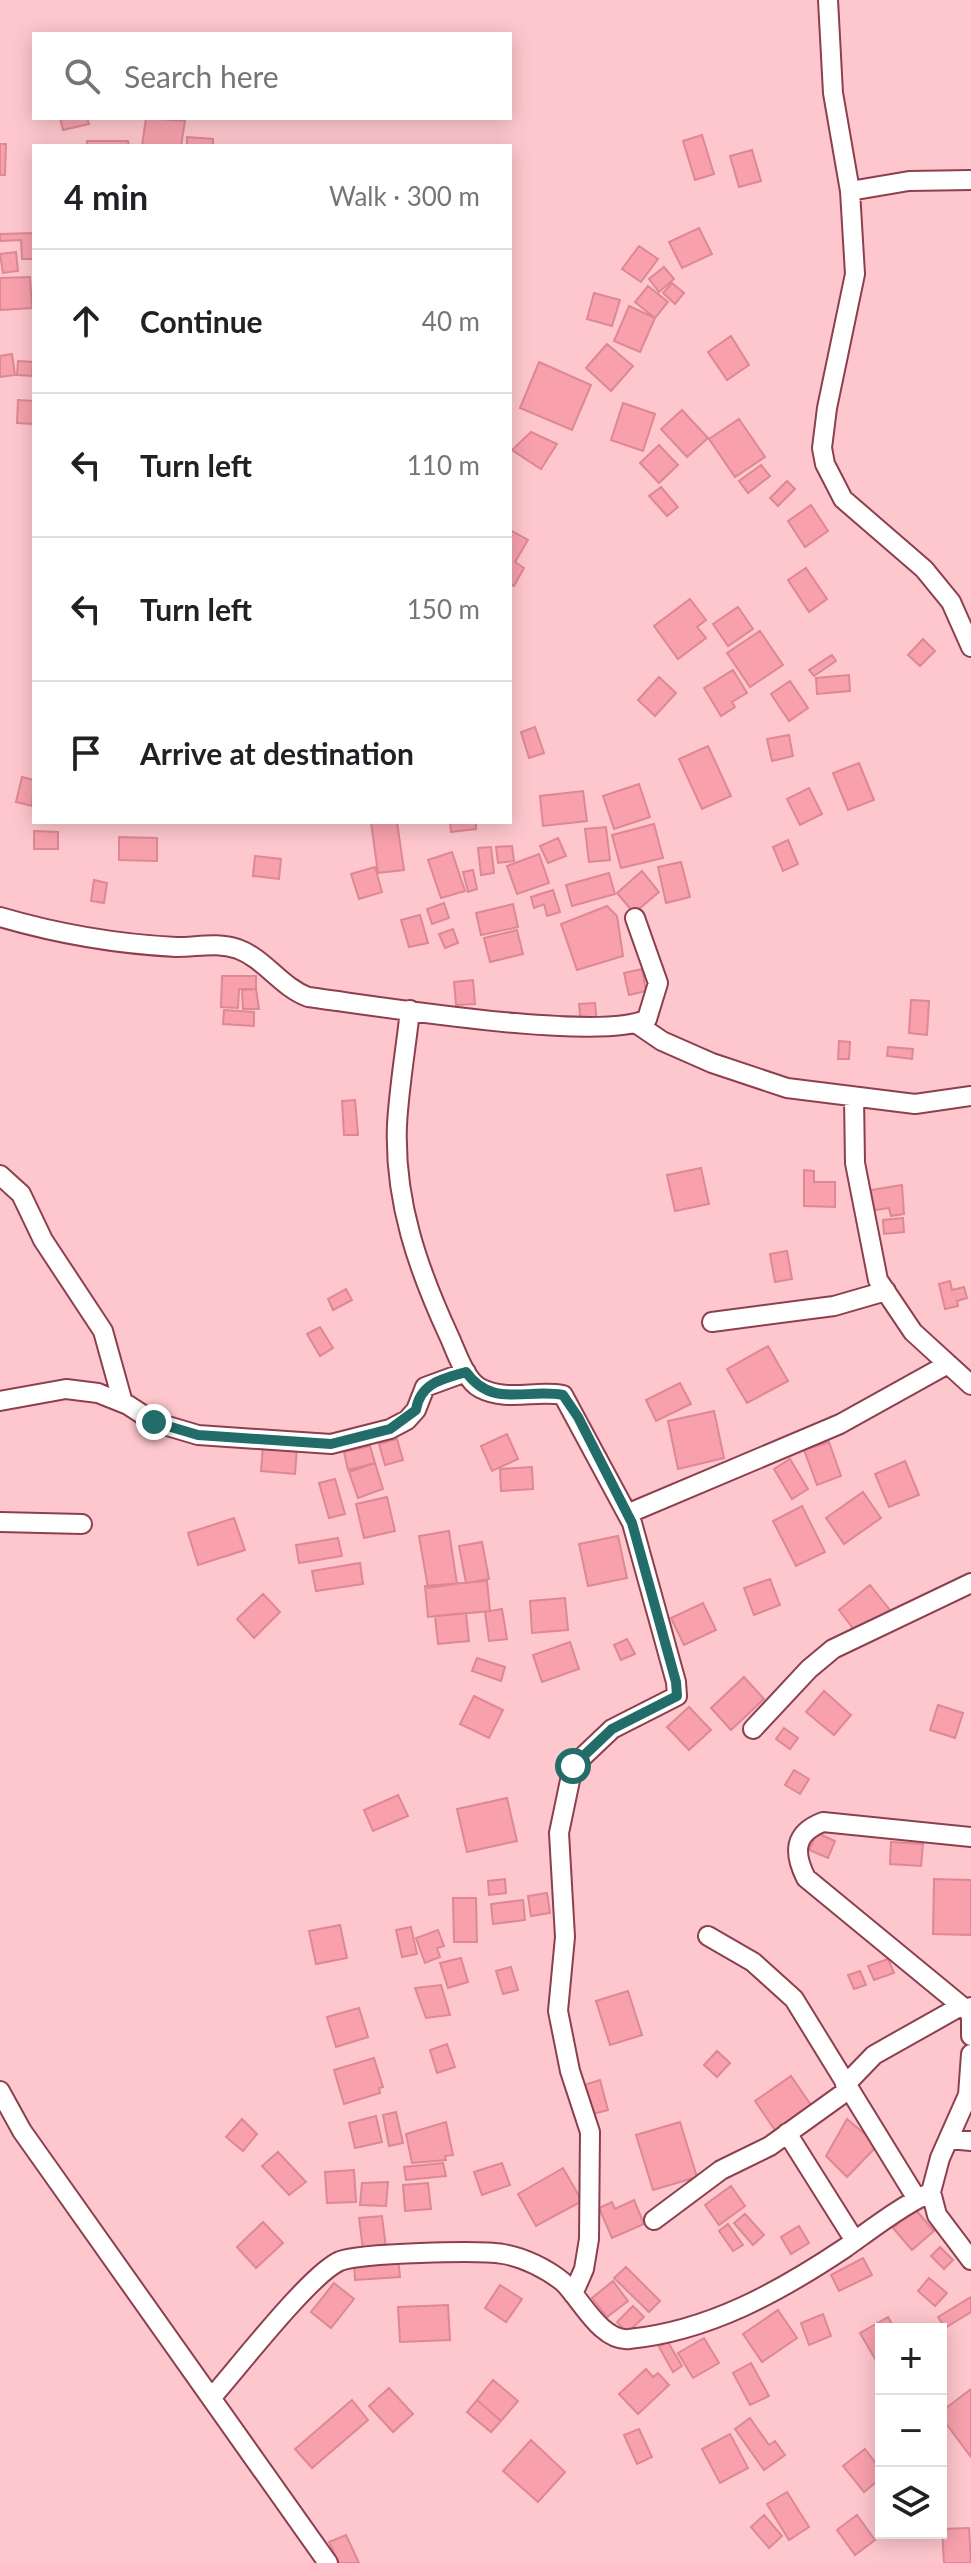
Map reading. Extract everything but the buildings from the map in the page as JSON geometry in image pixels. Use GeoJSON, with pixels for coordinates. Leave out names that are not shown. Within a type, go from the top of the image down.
{"type":"FeatureCollection","features":[{"type":"Feature","properties":{"kind":"street"},"geometry":{"type":"LineString","coordinates":[[828,0],[833,93],[850,191],[855,274],[827,408],[822,448],[825,464],[843,499],[924,569],[951,602],[971,647]]}},
{"type":"Feature","properties":{"kind":"street"},"geometry":{"type":"LineString","coordinates":[[850,191],[909,181],[971,180]]}},
{"type":"Feature","properties":{"kind":"street"},"geometry":{"type":"LineString","coordinates":[[0,917],[66,936],[179,947],[228,947],[258,962],[288,990],[308,997],[491,1020],[626,1028],[647,1019],[658,983],[635,918]]}},
{"type":"Feature","properties":{"kind":"street"},"geometry":{"type":"LineString","coordinates":[[410,1010],[397,1125],[405,1219],[425,1284],[466,1372],[477,1387],[509,1396],[549,1392],[563,1395],[578,1417],[627,1514],[676,1682],[677,1696],[612,1729],[573,1766],[559,1833],[565,1937],[558,2011],[570,2071],[590,2132],[589,2239],[584,2269],[573,2294]]}},
{"type":"Feature","properties":{"kind":"street"},"geometry":{"type":"LineString","coordinates":[[637,1024],[662,1041],[712,1063],[787,1088],[915,1104],[971,1096]]}},
{"type":"Feature","properties":{"kind":"street"},"geometry":{"type":"LineString","coordinates":[[854,1097],[855,1163],[878,1280],[913,1332],[971,1385]]}},
{"type":"Feature","properties":{"kind":"street"},"geometry":{"type":"LineString","coordinates":[[0,1175],[21,1194],[43,1240],[103,1331],[123,1403]]}},
{"type":"Feature","properties":{"kind":"street"},"geometry":{"type":"LineString","coordinates":[[712,1322],[834,1306],[886,1291]]}},
{"type":"Feature","properties":{"kind":"street"},"geometry":{"type":"LineString","coordinates":[[627,1514],[784,1451],[887,1401],[948,1364]]}},
{"type":"Feature","properties":{"kind":"street"},"geometry":{"type":"LineString","coordinates":[[0,1401],[66,1389],[98,1393],[123,1403],[154,1422],[198,1435],[331,1444],[398,1425],[416,1410],[418,1397],[425,1387],[466,1372]]}},
{"type":"Feature","properties":{"kind":"street"},"geometry":{"type":"LineString","coordinates":[[0,1522],[82,1524]]}},
{"type":"Feature","properties":{"kind":"street"},"geometry":{"type":"LineString","coordinates":[[753,1729],[809,1669],[833,1649],[971,1583]]}},
{"type":"Feature","properties":{"kind":"street"},"geometry":{"type":"LineString","coordinates":[[971,1837],[823,1822],[807,1828],[797,1841],[798,1861],[806,1878],[967,2008],[971,2036]]}},
{"type":"Feature","properties":{"kind":"street"},"geometry":{"type":"LineString","coordinates":[[708,1936],[753,1962],[794,1999],[846,2087],[877,2128],[904,2181],[924,2195],[969,2251]]}},
{"type":"Feature","properties":{"kind":"street"},"geometry":{"type":"LineString","coordinates":[[654,2220],[721,2170],[770,2146],[846,2087],[874,2055],[967,2008]]}},
{"type":"Feature","properties":{"kind":"street"},"geometry":{"type":"LineString","coordinates":[[212,2397],[312,2284],[339,2261],[368,2255],[503,2254],[535,2264],[562,2281],[617,2339],[643,2336],[737,2312],[924,2195],[968,2095],[971,2054]]}},
{"type":"Feature","properties":{"kind":"street"},"geometry":{"type":"LineString","coordinates":[[0,2091],[22,2131],[328,2563]]}},
{"type":"Feature","properties":{"kind":"street"},"geometry":{"type":"LineString","coordinates":[[787,2133],[855,2241]]}},
{"type":"Feature","properties":{"kind":"street"},"geometry":{"type":"LineString","coordinates":[[949,2139],[971,2141]]}},
{"type":"Feature","properties":{"kind":"route"},"geometry":{"type":"LineString","coordinates":[[154,1422],[198,1435],[331,1444],[390,1429],[407,1420],[416,1410],[418,1397],[425,1387],[466,1372],[477,1387],[509,1396],[549,1392],[563,1395],[578,1417],[632,1523],[676,1682],[677,1696],[668,1704],[612,1729],[573,1766]]}}]}
